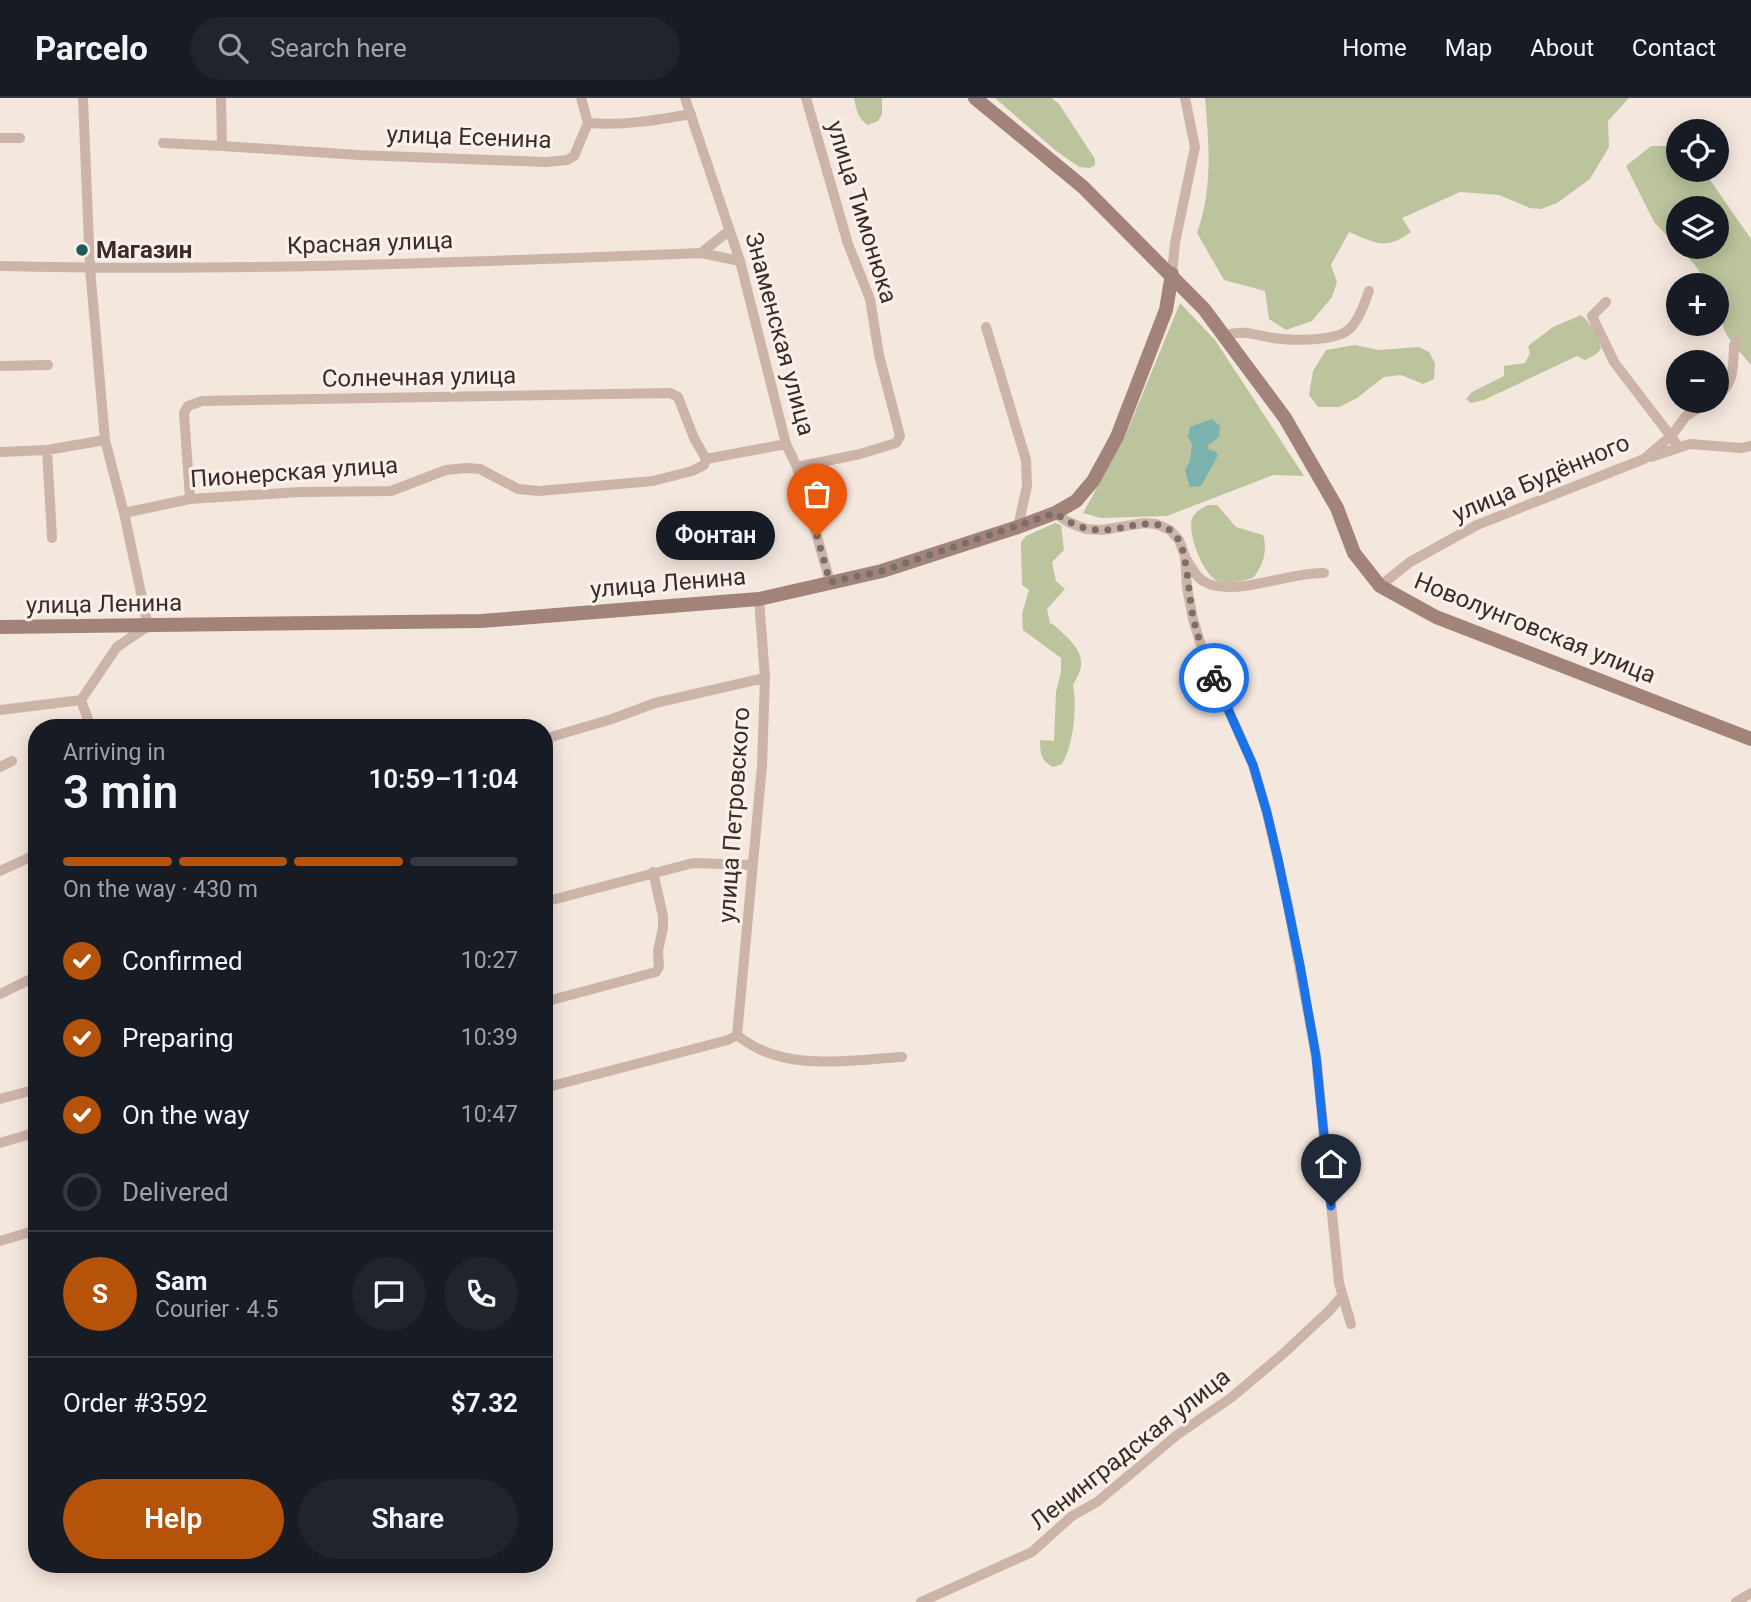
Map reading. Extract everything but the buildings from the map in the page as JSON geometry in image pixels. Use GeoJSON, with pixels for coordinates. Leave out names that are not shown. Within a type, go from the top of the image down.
{"type":"FeatureCollection","features":[{"type":"Feature","properties":{"kind":"street"},"geometry":{"type":"LineString","coordinates":[[0,710],[81,701],[117,647],[148,626],[106,440],[90,268],[83,98]]}},
{"type":"Feature","properties":{"kind":"street"},"geometry":{"type":"LineString","coordinates":[[221,98],[222,146]]}},
{"type":"Feature","properties":{"kind":"street"},"geometry":{"type":"LineString","coordinates":[[581,98],[588,123]]}},
{"type":"Feature","properties":{"kind":"street","name":"Знаменская улица"},"geometry":{"type":"LineString","coordinates":[[685,98],[740,261],[786,444],[797,467],[830,582]]}},
{"type":"Feature","properties":{"kind":"street","name":"улица Тимонюка"},"geometry":{"type":"LineString","coordinates":[[797,467],[860,454],[896,443],[900,436],[879,355],[870,299],[848,244],[806,98]]}},
{"type":"Feature","properties":{"kind":"street","name":"Новолунговская улица"},"geometry":{"type":"LineString","coordinates":[[975,98],[1083,187],[1172,274],[1226,335],[1285,418],[1337,508],[1354,553],[1380,586],[1436,617],[1751,739]]}},
{"type":"Feature","properties":{"kind":"street"},"geometry":{"type":"LineString","coordinates":[[1172,274],[1175,243],[1195,147],[1185,98]]}},
{"type":"Feature","properties":{"kind":"street","name":"улица Есенина"},"geometry":{"type":"LineString","coordinates":[[163,143],[359,155],[558,161],[575,156],[588,123],[653,121],[691,114]]}},
{"type":"Feature","properties":{"kind":"street"},"geometry":{"type":"LineString","coordinates":[[0,138],[20,138]]}},
{"type":"Feature","properties":{"kind":"street"},"geometry":{"type":"LineString","coordinates":[[701,253],[730,230]]}},
{"type":"Feature","properties":{"kind":"street","name":"Красная улица"},"geometry":{"type":"LineString","coordinates":[[0,266],[336,267],[701,253],[740,261]]}},
{"type":"Feature","properties":{"kind":"street","name":"улица Ленина"},"geometry":{"type":"LineString","coordinates":[[0,627],[481,621],[759,599],[882,571],[1018,527],[1055,513],[1076,501],[1093,481],[1117,438],[1166,310],[1172,274]]}},
{"type":"Feature","properties":{"kind":"street"},"geometry":{"type":"LineString","coordinates":[[1226,335],[1249,331],[1270,338],[1334,336],[1350,329],[1369,291]]}},
{"type":"Feature","properties":{"kind":"street"},"geometry":{"type":"LineString","coordinates":[[1606,302],[1592,316],[1614,362],[1679,447]]}},
{"type":"Feature","properties":{"kind":"street"},"geometry":{"type":"LineString","coordinates":[[986,327],[1026,460],[1027,486],[1018,527]]}},
{"type":"Feature","properties":{"kind":"street"},"geometry":{"type":"LineString","coordinates":[[1729,385],[1733,376],[1734,345],[1737,342]]}},
{"type":"Feature","properties":{"kind":"street"},"geometry":{"type":"LineString","coordinates":[[0,366],[48,365]]}},
{"type":"Feature","properties":{"kind":"street","name":"Солнечная улица"},"geometry":{"type":"LineString","coordinates":[[190,499],[184,413],[188,406],[202,401],[670,393],[678,397],[694,438],[706,459]]}},
{"type":"Feature","properties":{"kind":"street","name":"улица Будённого"},"geometry":{"type":"LineString","coordinates":[[1380,586],[1410,562],[1477,526],[1644,459],[1672,435],[1691,413]]}},
{"type":"Feature","properties":{"kind":"street"},"geometry":{"type":"LineString","coordinates":[[0,452],[47,450],[106,440]]}},
{"type":"Feature","properties":{"kind":"street","name":"Пионерская улица"},"geometry":{"type":"LineString","coordinates":[[124,513],[190,499],[300,492],[391,491],[446,470],[466,468],[480,469],[518,489],[539,491],[653,481],[692,471],[704,465],[706,459],[786,444]]}},
{"type":"Feature","properties":{"kind":"street"},"geometry":{"type":"LineString","coordinates":[[1644,459],[1690,444],[1741,448],[1751,446]]}},
{"type":"Feature","properties":{"kind":"street"},"geometry":{"type":"LineString","coordinates":[[47,450],[52,538]]}},
{"type":"Feature","properties":{"kind":"street"},"geometry":{"type":"LineString","coordinates":[[1055,513],[1068,522],[1102,530],[1144,523],[1163,526],[1180,540],[1185,556],[1186,581],[1193,619],[1204,655],[1253,765],[1285,891],[1316,1056],[1342,1296],[1351,1324]]}},
{"type":"Feature","properties":{"kind":"street"},"geometry":{"type":"LineString","coordinates":[[1185,556],[1202,582]]}},
{"type":"Feature","properties":{"kind":"street"},"geometry":{"type":"LineString","coordinates":[[1186,581],[1216,586],[1239,586],[1324,573]]}},
{"type":"Feature","properties":{"kind":"street","name":"улица Петровского"},"geometry":{"type":"LineString","coordinates":[[737,1035],[762,766],[765,678],[759,599]]}},
{"type":"Feature","properties":{"kind":"street"},"geometry":{"type":"LineString","coordinates":[[553,736],[655,703],[765,678]]}},
{"type":"Feature","properties":{"kind":"street"},"geometry":{"type":"LineString","coordinates":[[81,701],[88,719]]}},
{"type":"Feature","properties":{"kind":"street"},"geometry":{"type":"LineString","coordinates":[[0,767],[12,761]]}},
{"type":"Feature","properties":{"kind":"street"},"geometry":{"type":"LineString","coordinates":[[0,871],[28,858]]}},
{"type":"Feature","properties":{"kind":"street"},"geometry":{"type":"LineString","coordinates":[[553,900],[693,863],[752,865]]}},
{"type":"Feature","properties":{"kind":"street"},"geometry":{"type":"LineString","coordinates":[[553,1000],[656,972],[659,967],[658,951],[663,916],[653,872]]}},
{"type":"Feature","properties":{"kind":"street"},"geometry":{"type":"LineString","coordinates":[[0,994],[28,980]]}},
{"type":"Feature","properties":{"kind":"street"},"geometry":{"type":"LineString","coordinates":[[553,1086],[728,1040],[737,1035],[752,1047],[779,1058],[831,1061],[902,1057]]}},
{"type":"Feature","properties":{"kind":"street"},"geometry":{"type":"LineString","coordinates":[[0,1099],[28,1091]]}},
{"type":"Feature","properties":{"kind":"street"},"geometry":{"type":"LineString","coordinates":[[0,1143],[28,1135]]}},
{"type":"Feature","properties":{"kind":"street"},"geometry":{"type":"LineString","coordinates":[[0,1241],[28,1233]]}},
{"type":"Feature","properties":{"kind":"street","name":"Ленинградская улица"},"geometry":{"type":"LineString","coordinates":[[921,1602],[1032,1552],[1072,1516],[1097,1502],[1177,1435],[1232,1397],[1284,1353],[1342,1296]]}},
{"type":"Feature","properties":{"kind":"street"},"geometry":{"type":"LineString","coordinates":[[1736,1602],[1751,1593]]}},
{"type":"Feature","properties":{"kind":"green space"},"geometry":{"type":"Polygon","coordinates":[[[854,98],[882,98],[882,114],[878,121],[868,125],[865,123],[858,113],[854,98]]]}},
{"type":"Feature","properties":{"kind":"green space"},"geometry":{"type":"Polygon","coordinates":[[[995,98],[1052,98],[1059,104],[1095,159],[1095,165],[1090,168],[1079,167],[995,98]]]}},
{"type":"Feature","properties":{"kind":"green space"},"geometry":{"type":"Polygon","coordinates":[[[1205,98],[1629,98],[1608,121],[1609,147],[1590,179],[1557,203],[1541,209],[1530,208],[1499,195],[1460,192],[1402,218],[1411,232],[1394,242],[1374,242],[1349,232],[1331,265],[1337,282],[1332,297],[1312,321],[1286,330],[1269,319],[1265,291],[1224,280],[1197,233],[1208,183],[1205,98]]]}},
{"type":"Feature","properties":{"kind":"green space"},"geometry":{"type":"Polygon","coordinates":[[[1651,146],[1666,146],[1666,182],[1711,182],[1721,196],[1666,196],[1666,235],[1654,222],[1626,166],[1651,146]]]}},
{"type":"Feature","properties":{"kind":"green space"},"geometry":{"type":"Polygon","coordinates":[[[1729,207],[1751,239],[1751,365],[1727,336],[1729,273],[1700,273],[1689,259],[1729,259],[1729,207]]]}},
{"type":"Feature","properties":{"kind":"green space"},"geometry":{"type":"Polygon","coordinates":[[[1180,303],[1215,340],[1304,476],[1273,475],[1167,516],[1101,518],[1083,513],[1124,439],[1180,303]]]}},
{"type":"Feature","properties":{"kind":"green space"},"geometry":{"type":"Polygon","coordinates":[[[1581,315],[1598,339],[1601,349],[1595,355],[1585,360],[1577,356],[1484,400],[1471,403],[1466,399],[1472,392],[1504,376],[1504,366],[1525,363],[1530,353],[1528,346],[1553,327],[1581,315]]]}},
{"type":"Feature","properties":{"kind":"green space"},"geometry":{"type":"Polygon","coordinates":[[[1355,345],[1378,350],[1419,347],[1429,352],[1435,363],[1434,379],[1423,384],[1401,375],[1384,377],[1357,398],[1339,407],[1318,407],[1309,395],[1313,371],[1326,350],[1355,345]]]}},
{"type":"Feature","properties":{"kind":"green space"},"geometry":{"type":"Polygon","coordinates":[[[1208,505],[1217,505],[1236,527],[1263,535],[1264,558],[1253,578],[1220,582],[1208,573],[1194,544],[1191,526],[1198,510],[1208,505]]]}},
{"type":"Feature","properties":{"kind":"green space"},"geometry":{"type":"Polygon","coordinates":[[[1055,523],[1061,525],[1064,550],[1052,562],[1056,581],[1065,589],[1047,609],[1050,623],[1073,644],[1080,655],[1081,666],[1073,685],[1075,704],[1072,736],[1062,764],[1053,767],[1042,756],[1040,740],[1054,741],[1056,692],[1061,658],[1023,630],[1022,614],[1029,590],[1022,585],[1021,542],[1026,536],[1055,523]]]}},
{"type":"Feature","properties":{"kind":"water"},"geometry":{"type":"Polygon","coordinates":[[[1212,419],[1220,426],[1219,437],[1208,445],[1209,450],[1218,455],[1201,486],[1190,487],[1185,471],[1192,445],[1188,436],[1190,427],[1212,419]]]}},
{"type":"Feature","properties":{"kind":"way so far"},"geometry":{"type":"LineString","coordinates":[[817,536],[830,582],[882,571],[1055,513],[1068,522],[1102,530],[1144,523],[1163,526],[1180,540],[1185,556],[1193,619],[1214,678]]}},
{"type":"Feature","properties":{"kind":"place","name":"Магазин"},"geometry":{"type":"Point","coordinates":[82,250]}},
{"type":"Feature","properties":{"kind":"place","name":"Фонтан"},"geometry":{"type":"Point","coordinates":[817,536]}},
{"type":"Feature","properties":{"kind":"route"},"geometry":{"type":"LineString","coordinates":[[1214,678],[1253,765],[1278,859],[1316,1056],[1331,1206]]}}]}
